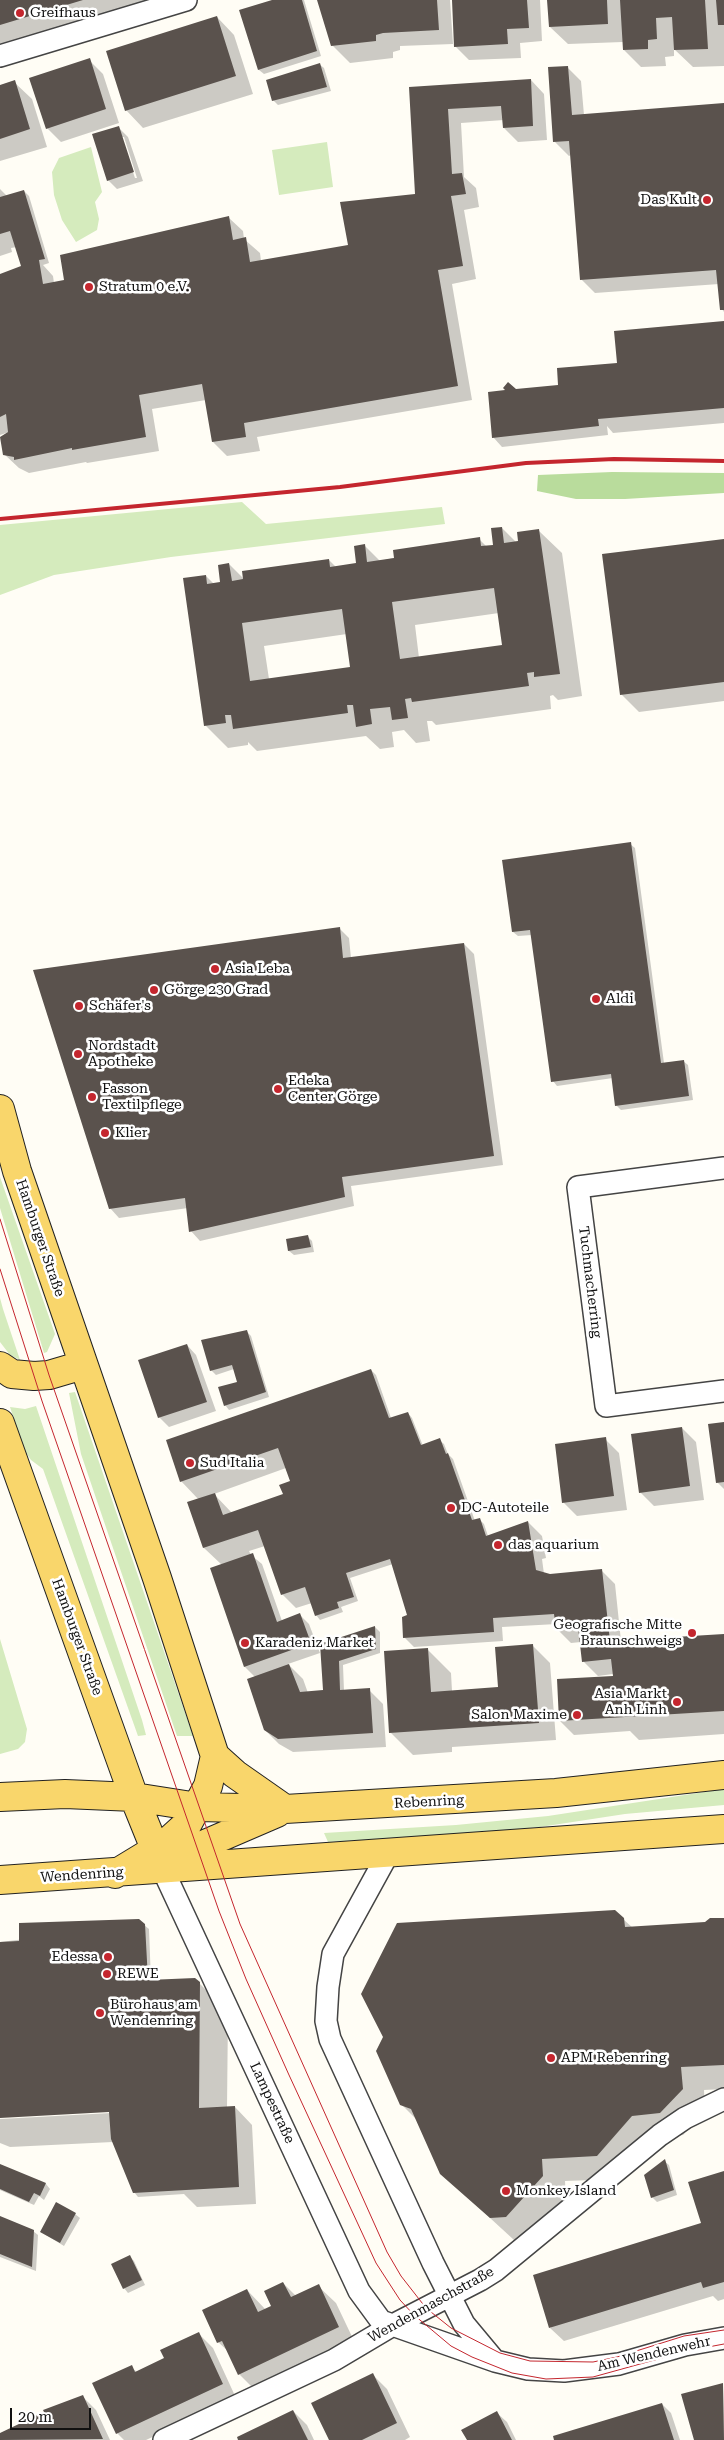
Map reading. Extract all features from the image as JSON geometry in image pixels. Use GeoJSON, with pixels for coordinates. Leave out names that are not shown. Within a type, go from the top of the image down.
{"type":"FeatureCollection","features":[{"type":"Feature","properties":{"kind":"main road","name":"Hamburger Straße"},"geometry":{"type":"LineString","coordinates":[[0,1109],[17,1171],[157,1578],[215,1756],[235,1774],[285,1809]]}},
{"type":"Feature","properties":{"kind":"main road"},"geometry":{"type":"LineString","coordinates":[[0,1366],[12,1374],[34,1376],[83,1365]]}},
{"type":"Feature","properties":{"kind":"main road","name":"Hamburger Straße"},"geometry":{"type":"LineString","coordinates":[[0,1423],[134,1798],[159,1860]]}},
{"type":"Feature","properties":{"kind":"main road"},"geometry":{"type":"LineString","coordinates":[[159,1860],[198,1807],[208,1786],[215,1756]]}},
{"type":"Feature","properties":{"kind":"main road","name":"Rebenring"},"geometry":{"type":"LineString","coordinates":[[134,1798],[198,1807],[285,1809],[547,1794],[724,1775]]}},
{"type":"Feature","properties":{"kind":"main road"},"geometry":{"type":"LineString","coordinates":[[0,1797],[65,1794],[134,1798]]}},
{"type":"Feature","properties":{"kind":"main road"},"geometry":{"type":"LineString","coordinates":[[159,1860],[197,1848],[285,1809]]}},
{"type":"Feature","properties":{"kind":"main road"},"geometry":{"type":"LineString","coordinates":[[159,1860],[253,1863],[724,1829]]}},
{"type":"Feature","properties":{"kind":"main road"},"geometry":{"type":"LineString","coordinates":[[238,1831],[233,1840],[234,1846],[241,1856],[253,1863]]}},
{"type":"Feature","properties":{"kind":"main road","name":"Wendenring"},"geometry":{"type":"LineString","coordinates":[[0,1880],[115,1874],[159,1860]]}},
{"type":"Feature","properties":{"kind":"street"},"geometry":{"type":"LineString","coordinates":[[0,56],[186,0]]}},
{"type":"Feature","properties":{"kind":"street","name":"Tuchmacherring"},"geometry":{"type":"LineString","coordinates":[[724,1168],[578,1186],[606,1406],[724,1391]]}},
{"type":"Feature","properties":{"kind":"street"},"geometry":{"type":"LineString","coordinates":[[389,1852],[333,1954],[328,1987],[326,2021],[334,2048],[464,2324],[494,2361]]}},
{"type":"Feature","properties":{"kind":"street","name":"Lampestraße"},"geometry":{"type":"LineString","coordinates":[[159,1860],[359,2291],[381,2320],[393,2325]]}},
{"type":"Feature","properties":{"kind":"street","name":"Wendenmaschstraße"},"geometry":{"type":"LineString","coordinates":[[164,2440],[334,2360],[393,2325],[452,2296],[496,2270],[660,2135],[709,2104],[724,2099]]}},
{"type":"Feature","properties":{"kind":"street","name":"Am Wendenwehr"},"geometry":{"type":"LineString","coordinates":[[393,2325],[494,2361],[528,2369],[564,2371],[593,2369],[619,2364],[685,2345],[724,2338]]}},
{"type":"Feature","properties":{"kind":"green space"},"geometry":{"type":"Polygon","coordinates":[[[327,142],[333,187],[279,195],[272,150],[327,142]]]}},
{"type":"Feature","properties":{"kind":"green space"},"geometry":{"type":"Polygon","coordinates":[[[91,147],[102,192],[95,202],[99,219],[97,230],[76,242],[62,220],[54,195],[52,172],[59,158],[91,147]]]}},
{"type":"Feature","properties":{"kind":"green space"},"geometry":{"type":"Polygon","coordinates":[[[612,472],[724,473],[724,493],[625,499],[576,499],[537,491],[538,475],[612,472]]]}},
{"type":"Feature","properties":{"kind":"green space"},"geometry":{"type":"Polygon","coordinates":[[[242,502],[266,524],[442,507],[445,524],[171,557],[54,575],[0,595],[0,525],[242,502]]]}},
{"type":"Feature","properties":{"kind":"green space"},"geometry":{"type":"Polygon","coordinates":[[[0,1177],[55,1334],[47,1352],[44,1353],[0,1208],[0,1177]]]}},
{"type":"Feature","properties":{"kind":"green space"},"geometry":{"type":"Polygon","coordinates":[[[0,1298],[20,1360],[10,1355],[0,1342],[0,1298]]]}},
{"type":"Feature","properties":{"kind":"green space"},"geometry":{"type":"Polygon","coordinates":[[[75,1392],[193,1736],[177,1736],[81,1454],[69,1393],[75,1392]]]}},
{"type":"Feature","properties":{"kind":"green space"},"geometry":{"type":"Polygon","coordinates":[[[36,1406],[146,1735],[138,1736],[43,1469],[31,1460],[24,1450],[10,1407],[25,1409],[36,1406]]]}},
{"type":"Feature","properties":{"kind":"green space"},"geometry":{"type":"Polygon","coordinates":[[[0,1639],[27,1729],[25,1742],[18,1749],[0,1754],[0,1639]]]}},
{"type":"Feature","properties":{"kind":"green space"},"geometry":{"type":"Polygon","coordinates":[[[724,1789],[724,1805],[625,1814],[540,1827],[452,1835],[328,1842],[324,1833],[456,1825],[548,1816],[724,1789]]]}},
{"type":"Feature","properties":{"kind":"building","name":"Greifhaus"},"geometry":{"type":"Polygon","coordinates":[[[0,0],[83,0],[0,25],[0,0]]]}},
{"type":"Feature","properties":{"kind":"building"},"geometry":{"type":"Polygon","coordinates":[[[272,0],[302,0],[317,51],[258,70],[239,10],[272,0]]]}},
{"type":"Feature","properties":{"kind":"building"},"geometry":{"type":"Polygon","coordinates":[[[317,0],[437,0],[439,30],[383,33],[376,35],[376,41],[331,46],[317,0]]]}},
{"type":"Feature","properties":{"kind":"building"},"geometry":{"type":"Polygon","coordinates":[[[452,0],[527,0],[529,28],[507,29],[508,44],[454,47],[452,0]]]}},
{"type":"Feature","properties":{"kind":"building"},"geometry":{"type":"Polygon","coordinates":[[[547,0],[607,0],[608,24],[549,27],[547,0]]]}},
{"type":"Feature","properties":{"kind":"building"},"geometry":{"type":"Polygon","coordinates":[[[620,0],[705,0],[708,49],[674,50],[672,17],[656,18],[657,39],[648,40],[648,49],[623,50],[620,0]]]}},
{"type":"Feature","properties":{"kind":"building"},"geometry":{"type":"Polygon","coordinates":[[[716,0],[724,0],[724,25],[718,25],[716,0]]]}},
{"type":"Feature","properties":{"kind":"building"},"geometry":{"type":"Polygon","coordinates":[[[217,16],[236,76],[125,111],[106,51],[217,16]]]}},
{"type":"Feature","properties":{"kind":"building"},"geometry":{"type":"Polygon","coordinates":[[[90,58],[106,109],[46,129],[29,78],[90,58]]]}},
{"type":"Feature","properties":{"kind":"building"},"geometry":{"type":"Polygon","coordinates":[[[320,63],[327,87],[272,101],[266,80],[320,63]]]}},
{"type":"Feature","properties":{"kind":"building"},"geometry":{"type":"Polygon","coordinates":[[[568,66],[572,115],[724,103],[724,310],[720,310],[716,270],[580,280],[569,141],[553,142],[548,67],[568,66]]]}},
{"type":"Feature","properties":{"kind":"building"},"geometry":{"type":"Polygon","coordinates":[[[531,79],[533,126],[503,128],[501,106],[448,109],[452,174],[462,173],[466,194],[451,196],[463,266],[438,270],[458,386],[244,423],[246,437],[212,442],[202,384],[139,395],[146,437],[72,450],[72,448],[14,460],[14,457],[3,455],[0,437],[8,432],[6,414],[0,417],[0,274],[21,266],[10,231],[0,234],[0,197],[24,190],[45,259],[39,260],[43,284],[64,280],[60,255],[229,216],[233,240],[246,237],[250,262],[348,245],[340,202],[415,194],[409,87],[531,79]]]}},
{"type":"Feature","properties":{"kind":"building"},"geometry":{"type":"Polygon","coordinates":[[[15,80],[30,129],[0,139],[0,85],[15,80]]]}},
{"type":"Feature","properties":{"kind":"building"},"geometry":{"type":"Polygon","coordinates":[[[119,126],[134,172],[107,181],[92,134],[119,126]]]}},
{"type":"Feature","properties":{"kind":"building"},"geometry":{"type":"Polygon","coordinates":[[[724,321],[724,408],[598,419],[599,426],[492,438],[488,392],[505,390],[503,388],[508,382],[516,389],[558,385],[557,368],[617,363],[614,331],[724,321]]]}},
{"type":"Feature","properties":{"kind":"building"},"geometry":{"type":"Polygon","coordinates":[[[502,527],[504,543],[518,541],[517,532],[539,529],[560,674],[534,677],[534,672],[527,673],[529,686],[412,702],[411,698],[405,699],[408,718],[392,720],[390,707],[370,709],[372,724],[356,727],[353,705],[347,705],[348,713],[233,729],[231,715],[225,715],[226,723],[204,726],[183,578],[206,575],[207,584],[220,582],[218,565],[229,563],[232,581],[243,579],[242,571],[329,559],[330,567],[356,563],[354,546],[365,544],[367,562],[394,558],[393,550],[480,537],[481,546],[493,545],[491,528],[502,527]],[[494,588],[392,602],[400,659],[502,645],[494,588]],[[342,609],[242,623],[250,681],[350,667],[342,609]]]}},
{"type":"Feature","properties":{"kind":"building"},"geometry":{"type":"Polygon","coordinates":[[[724,539],[724,682],[620,695],[602,554],[724,539]]]}},
{"type":"Feature","properties":{"kind":"building","name":"Aldi"},"geometry":{"type":"Polygon","coordinates":[[[631,842],[661,1063],[684,1060],[689,1096],[615,1106],[611,1074],[551,1082],[530,930],[512,932],[502,860],[631,842]]]}},
{"type":"Feature","properties":{"kind":"building","name":"Edeka Center Görge"},"geometry":{"type":"Polygon","coordinates":[[[340,927],[343,958],[464,943],[494,1156],[342,1177],[345,1197],[189,1232],[185,1198],[109,1209],[33,970],[340,927]]]}},
{"type":"Feature","properties":{"kind":"building"},"geometry":{"type":"Polygon","coordinates":[[[308,1235],[311,1247],[288,1251],[286,1239],[308,1235]]]}},
{"type":"Feature","properties":{"kind":"building"},"geometry":{"type":"Polygon","coordinates":[[[247,1330],[266,1392],[224,1406],[218,1387],[237,1382],[232,1365],[210,1371],[201,1340],[247,1330]]]}},
{"type":"Feature","properties":{"kind":"building"},"geometry":{"type":"Polygon","coordinates":[[[187,1344],[207,1402],[158,1418],[138,1360],[187,1344]]]}},
{"type":"Feature","properties":{"kind":"building"},"geometry":{"type":"Polygon","coordinates":[[[371,1369],[389,1418],[408,1412],[421,1445],[440,1438],[446,1454],[448,1453],[472,1520],[480,1518],[486,1536],[528,1521],[536,1570],[550,1574],[602,1569],[610,1641],[724,1634],[724,1711],[559,1721],[557,1679],[613,1676],[611,1659],[582,1662],[578,1627],[556,1629],[554,1614],[493,1618],[494,1632],[403,1638],[402,1617],[407,1615],[390,1559],[346,1573],[354,1597],[337,1602],[339,1608],[315,1616],[305,1587],[281,1595],[258,1530],[203,1548],[187,1502],[215,1493],[223,1515],[283,1494],[279,1485],[290,1481],[278,1448],[180,1482],[166,1440],[371,1369]]]}},
{"type":"Feature","properties":{"kind":"building"},"geometry":{"type":"Polygon","coordinates":[[[724,1422],[724,1482],[716,1483],[708,1424],[724,1422]]]}},
{"type":"Feature","properties":{"kind":"building"},"geometry":{"type":"Polygon","coordinates":[[[682,1427],[690,1486],[639,1493],[631,1434],[682,1427]]]}},
{"type":"Feature","properties":{"kind":"building"},"geometry":{"type":"Polygon","coordinates":[[[606,1437],[614,1496],[562,1503],[555,1444],[606,1437]]]}},
{"type":"Feature","properties":{"kind":"building"},"geometry":{"type":"Polygon","coordinates":[[[253,1553],[277,1622],[300,1613],[311,1643],[244,1667],[210,1568],[253,1553]]]}},
{"type":"Feature","properties":{"kind":"building"},"geometry":{"type":"Polygon","coordinates":[[[375,1626],[376,1649],[339,1661],[340,1690],[370,1688],[373,1733],[278,1739],[264,1730],[247,1679],[289,1664],[300,1692],[323,1690],[320,1644],[375,1626]]]}},
{"type":"Feature","properties":{"kind":"building"},"geometry":{"type":"Polygon","coordinates":[[[533,1644],[539,1723],[389,1733],[384,1651],[428,1648],[431,1692],[498,1687],[495,1647],[533,1644]]]}},
{"type":"Feature","properties":{"kind":"building","name":"APM Rebenring"},"geometry":{"type":"Polygon","coordinates":[[[615,1910],[624,1918],[625,1927],[705,1922],[710,1918],[724,1918],[724,2065],[681,2067],[683,2089],[660,2113],[632,2116],[597,2156],[542,2159],[543,2176],[506,2217],[490,2218],[440,2174],[411,2109],[400,2105],[376,2051],[383,2037],[361,1994],[397,1923],[615,1910]]]}},
{"type":"Feature","properties":{"kind":"building","name":"Bürohaus am Wendenring"},"geometry":{"type":"Polygon","coordinates":[[[139,1919],[145,1924],[148,1980],[195,1978],[200,1982],[199,2108],[235,2106],[239,2187],[133,2193],[111,2139],[109,2112],[0,2118],[0,1942],[19,1941],[19,1923],[139,1919]]]}},
{"type":"Feature","properties":{"kind":"building"},"geometry":{"type":"Polygon","coordinates":[[[665,2159],[674,2190],[651,2198],[644,2175],[665,2159]]]}},
{"type":"Feature","properties":{"kind":"building"},"geometry":{"type":"Polygon","coordinates":[[[0,2164],[46,2183],[40,2196],[34,2193],[29,2202],[0,2189],[0,2164]]]}},
{"type":"Feature","properties":{"kind":"building"},"geometry":{"type":"Polygon","coordinates":[[[724,2171],[724,2282],[703,2288],[701,2282],[549,2328],[533,2275],[701,2223],[688,2182],[724,2171]]]}},
{"type":"Feature","properties":{"kind":"building"},"geometry":{"type":"Polygon","coordinates":[[[56,2202],[76,2213],[60,2243],[40,2232],[56,2202]]]}},
{"type":"Feature","properties":{"kind":"building"},"geometry":{"type":"Polygon","coordinates":[[[0,2216],[34,2230],[32,2267],[0,2254],[0,2216]]]}},
{"type":"Feature","properties":{"kind":"building"},"geometry":{"type":"Polygon","coordinates":[[[130,2255],[142,2280],[123,2289],[111,2264],[130,2255]]]}},
{"type":"Feature","properties":{"kind":"building"},"geometry":{"type":"Polygon","coordinates":[[[283,2282],[291,2297],[319,2284],[339,2327],[238,2375],[222,2341],[217,2343],[202,2310],[247,2289],[258,2312],[271,2306],[264,2291],[283,2282]]]}},
{"type":"Feature","properties":{"kind":"building"},"geometry":{"type":"Polygon","coordinates":[[[199,2332],[223,2384],[116,2434],[92,2383],[132,2365],[135,2372],[164,2358],[160,2350],[199,2332]]]}},
{"type":"Feature","properties":{"kind":"building"},"geometry":{"type":"Polygon","coordinates":[[[373,2373],[397,2423],[362,2440],[329,2440],[311,2403],[373,2373]]]}},
{"type":"Feature","properties":{"kind":"building"},"geometry":{"type":"Polygon","coordinates":[[[723,2383],[724,2440],[694,2440],[681,2394],[723,2383]]]}},
{"type":"Feature","properties":{"kind":"building"},"geometry":{"type":"Polygon","coordinates":[[[83,2395],[103,2439],[0,2440],[0,2433],[44,2412],[43,2410],[83,2395]]]}},
{"type":"Feature","properties":{"kind":"building"},"geometry":{"type":"Polygon","coordinates":[[[662,2403],[674,2440],[554,2440],[553,2436],[662,2403]]]}},
{"type":"Feature","properties":{"kind":"building"},"geometry":{"type":"Polygon","coordinates":[[[293,2410],[308,2440],[238,2440],[237,2437],[293,2410]]]}},
{"type":"Feature","properties":{"kind":"building"},"geometry":{"type":"Polygon","coordinates":[[[497,2411],[512,2440],[467,2440],[461,2430],[497,2411]]]}},
{"type":"Feature","properties":{"kind":"tram line"},"geometry":{"type":"LineString","coordinates":[[0,1219],[49,1375],[240,1924],[387,2252],[401,2276],[426,2308],[451,2328],[500,2353],[530,2361],[593,2362],[617,2357],[684,2336],[724,2330]]}},
{"type":"Feature","properties":{"kind":"tram line"},"geometry":{"type":"LineString","coordinates":[[0,1269],[42,1401],[219,1911],[246,1979],[376,2263],[400,2300],[414,2315],[451,2346],[472,2357],[512,2373],[546,2379],[593,2377],[687,2351],[724,2344]]}},
{"type":"Feature","properties":{"kind":"railway"},"geometry":{"type":"LineString","coordinates":[[0,519],[340,487],[526,463],[614,459],[724,461]]}},
{"type":"Feature","properties":{"kind":"place","name":"Greifhaus"},"geometry":{"type":"Point","coordinates":[20,13]}},
{"type":"Feature","properties":{"kind":"place","name":"Das Kult"},"geometry":{"type":"Point","coordinates":[707,200]}},
{"type":"Feature","properties":{"kind":"place","name":"Stratum 0 e.V."},"geometry":{"type":"Point","coordinates":[89,287]}},
{"type":"Feature","properties":{"kind":"place","name":"Asia Leba"},"geometry":{"type":"Point","coordinates":[215,969]}},
{"type":"Feature","properties":{"kind":"place","name":"Görge 230 Grad"},"geometry":{"type":"Point","coordinates":[154,990]}},
{"type":"Feature","properties":{"kind":"place","name":"Aldi"},"geometry":{"type":"Point","coordinates":[596,999]}},
{"type":"Feature","properties":{"kind":"place","name":"Schäfer's"},"geometry":{"type":"Point","coordinates":[79,1006]}},
{"type":"Feature","properties":{"kind":"place","name":"Nordstadt Apotheke"},"geometry":{"type":"Point","coordinates":[78,1054]}},
{"type":"Feature","properties":{"kind":"place","name":"Edeka Center Görge"},"geometry":{"type":"Point","coordinates":[278,1089]}},
{"type":"Feature","properties":{"kind":"place","name":"Fasson Textilpflege"},"geometry":{"type":"Point","coordinates":[92,1097]}},
{"type":"Feature","properties":{"kind":"place","name":"Klier"},"geometry":{"type":"Point","coordinates":[105,1133]}},
{"type":"Feature","properties":{"kind":"place","name":"Sud Italia"},"geometry":{"type":"Point","coordinates":[190,1463]}},
{"type":"Feature","properties":{"kind":"place","name":"DC-Autoteile"},"geometry":{"type":"Point","coordinates":[451,1508]}},
{"type":"Feature","properties":{"kind":"place","name":"das aquarium"},"geometry":{"type":"Point","coordinates":[498,1545]}},
{"type":"Feature","properties":{"kind":"place","name":"Geografische Mitte Braunschweigs"},"geometry":{"type":"Point","coordinates":[692,1633]}},
{"type":"Feature","properties":{"kind":"place","name":"Karadeniz Market"},"geometry":{"type":"Point","coordinates":[245,1643]}},
{"type":"Feature","properties":{"kind":"place","name":"Asia Markt Anh Linh"},"geometry":{"type":"Point","coordinates":[677,1702]}},
{"type":"Feature","properties":{"kind":"place","name":"Salon Maxime"},"geometry":{"type":"Point","coordinates":[577,1715]}},
{"type":"Feature","properties":{"kind":"place","name":"Edessa"},"geometry":{"type":"Point","coordinates":[108,1957]}},
{"type":"Feature","properties":{"kind":"place","name":"REWE"},"geometry":{"type":"Point","coordinates":[107,1974]}},
{"type":"Feature","properties":{"kind":"place","name":"Bürohaus am Wendenring"},"geometry":{"type":"Point","coordinates":[100,2013]}},
{"type":"Feature","properties":{"kind":"place","name":"APM Rebenring"},"geometry":{"type":"Point","coordinates":[551,2058]}},
{"type":"Feature","properties":{"kind":"place","name":"Monkey Island"},"geometry":{"type":"Point","coordinates":[506,2191]}}]}
